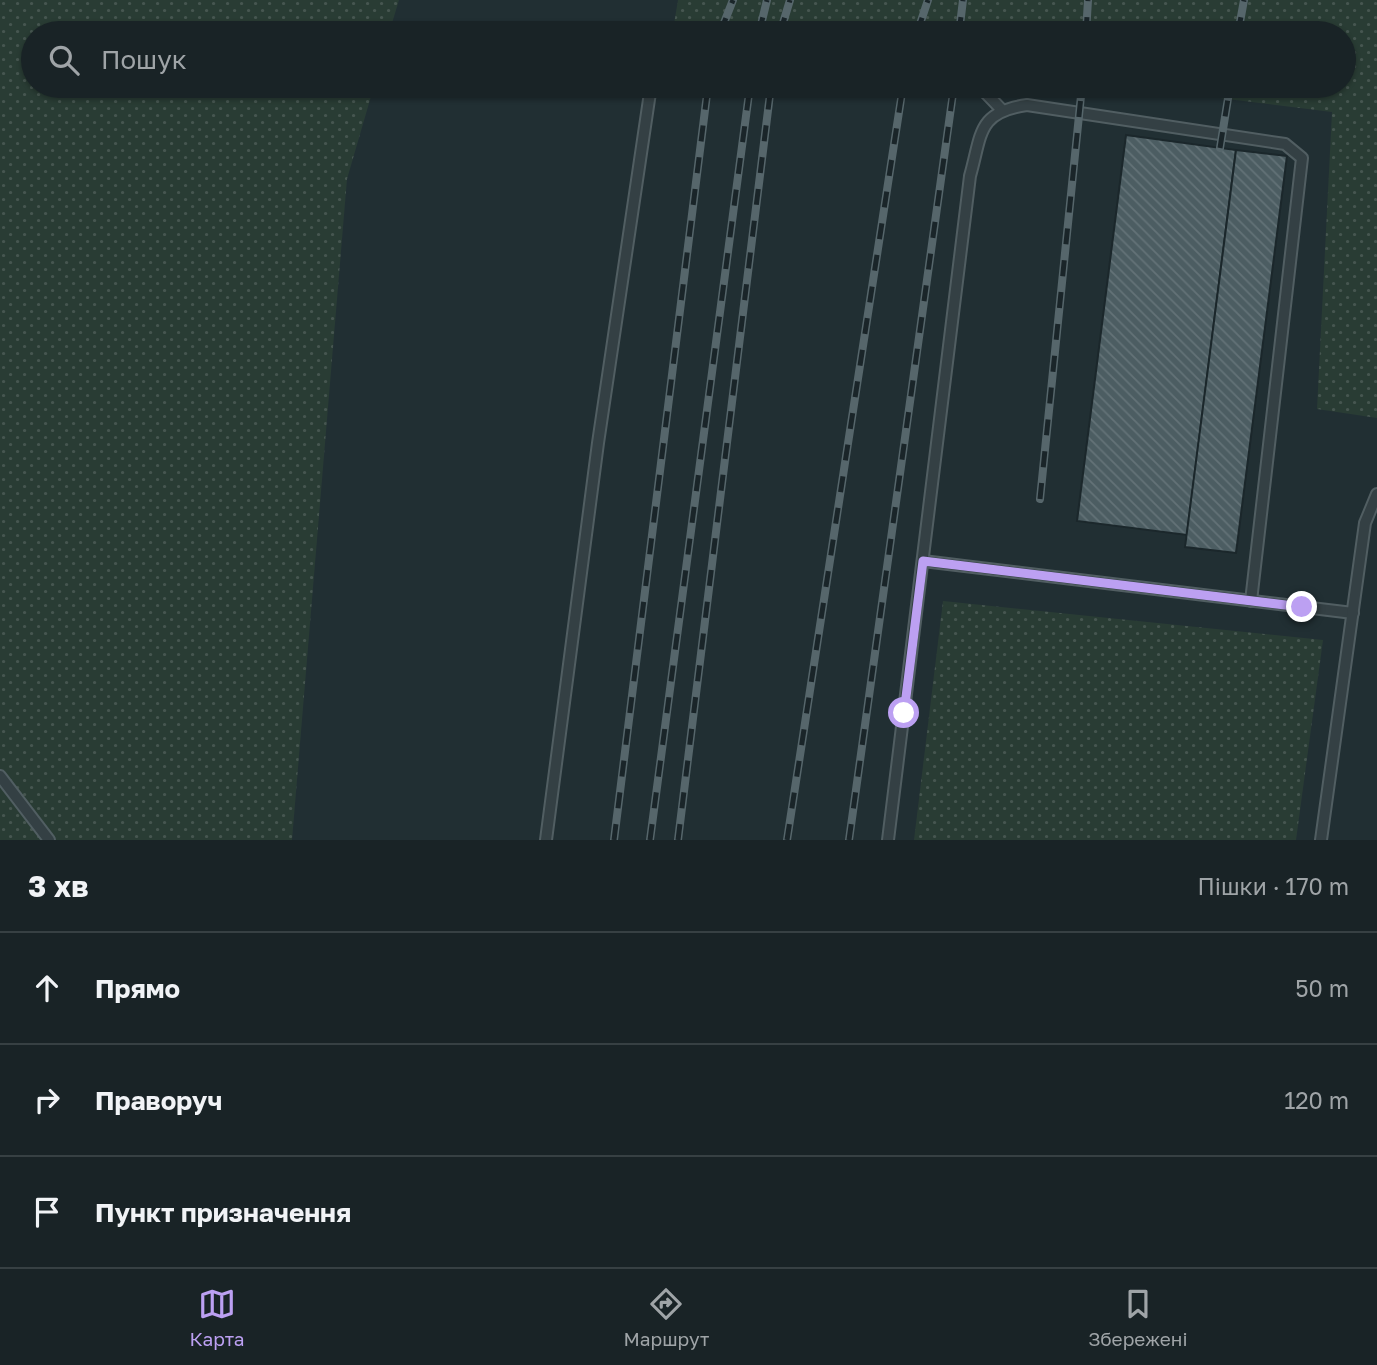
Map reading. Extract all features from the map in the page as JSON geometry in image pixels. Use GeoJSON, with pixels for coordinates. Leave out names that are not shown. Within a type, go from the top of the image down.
{"type":"FeatureCollection","features":[{"type":"Feature","properties":{"kind":"lane"},"geometry":{"type":"LineString","coordinates":[[546,840],[598,443],[649,98]]}},
{"type":"Feature","properties":{"kind":"lane"},"geometry":{"type":"LineString","coordinates":[[991,98],[1001,108]]}},
{"type":"Feature","properties":{"kind":"lane"},"geometry":{"type":"LineString","coordinates":[[888,840],[970,176],[984,125],[1001,108],[1027,105],[1285,144],[1301,158],[1251,601]]}},
{"type":"Feature","properties":{"kind":"lane"},"geometry":{"type":"LineString","coordinates":[[1321,840],[1365,523],[1377,494]]}},
{"type":"Feature","properties":{"kind":"lane"},"geometry":{"type":"LineString","coordinates":[[923,561],[1353,613]]}},
{"type":"Feature","properties":{"kind":"lane"},"geometry":{"type":"LineString","coordinates":[[0,776],[49,840]]}},
{"type":"Feature","properties":{"kind":"green space"},"geometry":{"type":"Polygon","coordinates":[[[0,0],[399,0],[393,21],[21,21],[21,98],[371,98],[347,179],[292,840],[0,840],[0,0]]]}},
{"type":"Feature","properties":{"kind":"green space"},"geometry":{"type":"Polygon","coordinates":[[[678,0],[1377,0],[1377,418],[1317,409],[1332,112],[1219,98],[1356,98],[1356,21],[674,21],[678,0]]]}},
{"type":"Feature","properties":{"kind":"green space"},"geometry":{"type":"Polygon","coordinates":[[[943,601],[1323,640],[1296,840],[914,840],[943,601]]]}},
{"type":"Feature","properties":{"kind":"building"},"geometry":{"type":"Polygon","coordinates":[[[1126,135],[1236,150],[1187,535],[1077,521],[1126,135]]]}},
{"type":"Feature","properties":{"kind":"building"},"geometry":{"type":"Polygon","coordinates":[[[1236,150],[1287,156],[1236,553],[1185,547],[1236,150]]]}},
{"type":"Feature","properties":{"kind":"railway"},"geometry":{"type":"LineString","coordinates":[[725,21],[733,0]]}},
{"type":"Feature","properties":{"kind":"railway"},"geometry":{"type":"LineString","coordinates":[[762,21],[767,0]]}},
{"type":"Feature","properties":{"kind":"railway"},"geometry":{"type":"LineString","coordinates":[[784,21],[790,0]]}},
{"type":"Feature","properties":{"kind":"railway"},"geometry":{"type":"LineString","coordinates":[[921,21],[928,0]]}},
{"type":"Feature","properties":{"kind":"railway"},"geometry":{"type":"LineString","coordinates":[[960,21],[963,0]]}},
{"type":"Feature","properties":{"kind":"railway"},"geometry":{"type":"LineString","coordinates":[[1087,21],[1088,0]]}},
{"type":"Feature","properties":{"kind":"railway"},"geometry":{"type":"LineString","coordinates":[[1240,21],[1244,0]]}},
{"type":"Feature","properties":{"kind":"railway"},"geometry":{"type":"LineString","coordinates":[[614,840],[707,98]]}},
{"type":"Feature","properties":{"kind":"railway"},"geometry":{"type":"LineString","coordinates":[[650,840],[748,98]]}},
{"type":"Feature","properties":{"kind":"railway"},"geometry":{"type":"LineString","coordinates":[[678,840],[770,98]]}},
{"type":"Feature","properties":{"kind":"railway"},"geometry":{"type":"LineString","coordinates":[[787,840],[901,98]]}},
{"type":"Feature","properties":{"kind":"railway"},"geometry":{"type":"LineString","coordinates":[[849,840],[952,98]]}},
{"type":"Feature","properties":{"kind":"railway"},"geometry":{"type":"LineString","coordinates":[[1040,499],[1081,98]]}},
{"type":"Feature","properties":{"kind":"railway"},"geometry":{"type":"LineString","coordinates":[[1220,148],[1228,98]]}},
{"type":"Feature","properties":{"kind":"route"},"geometry":{"type":"LineString","coordinates":[[904,713],[923,561],[1302,607]]}}]}
